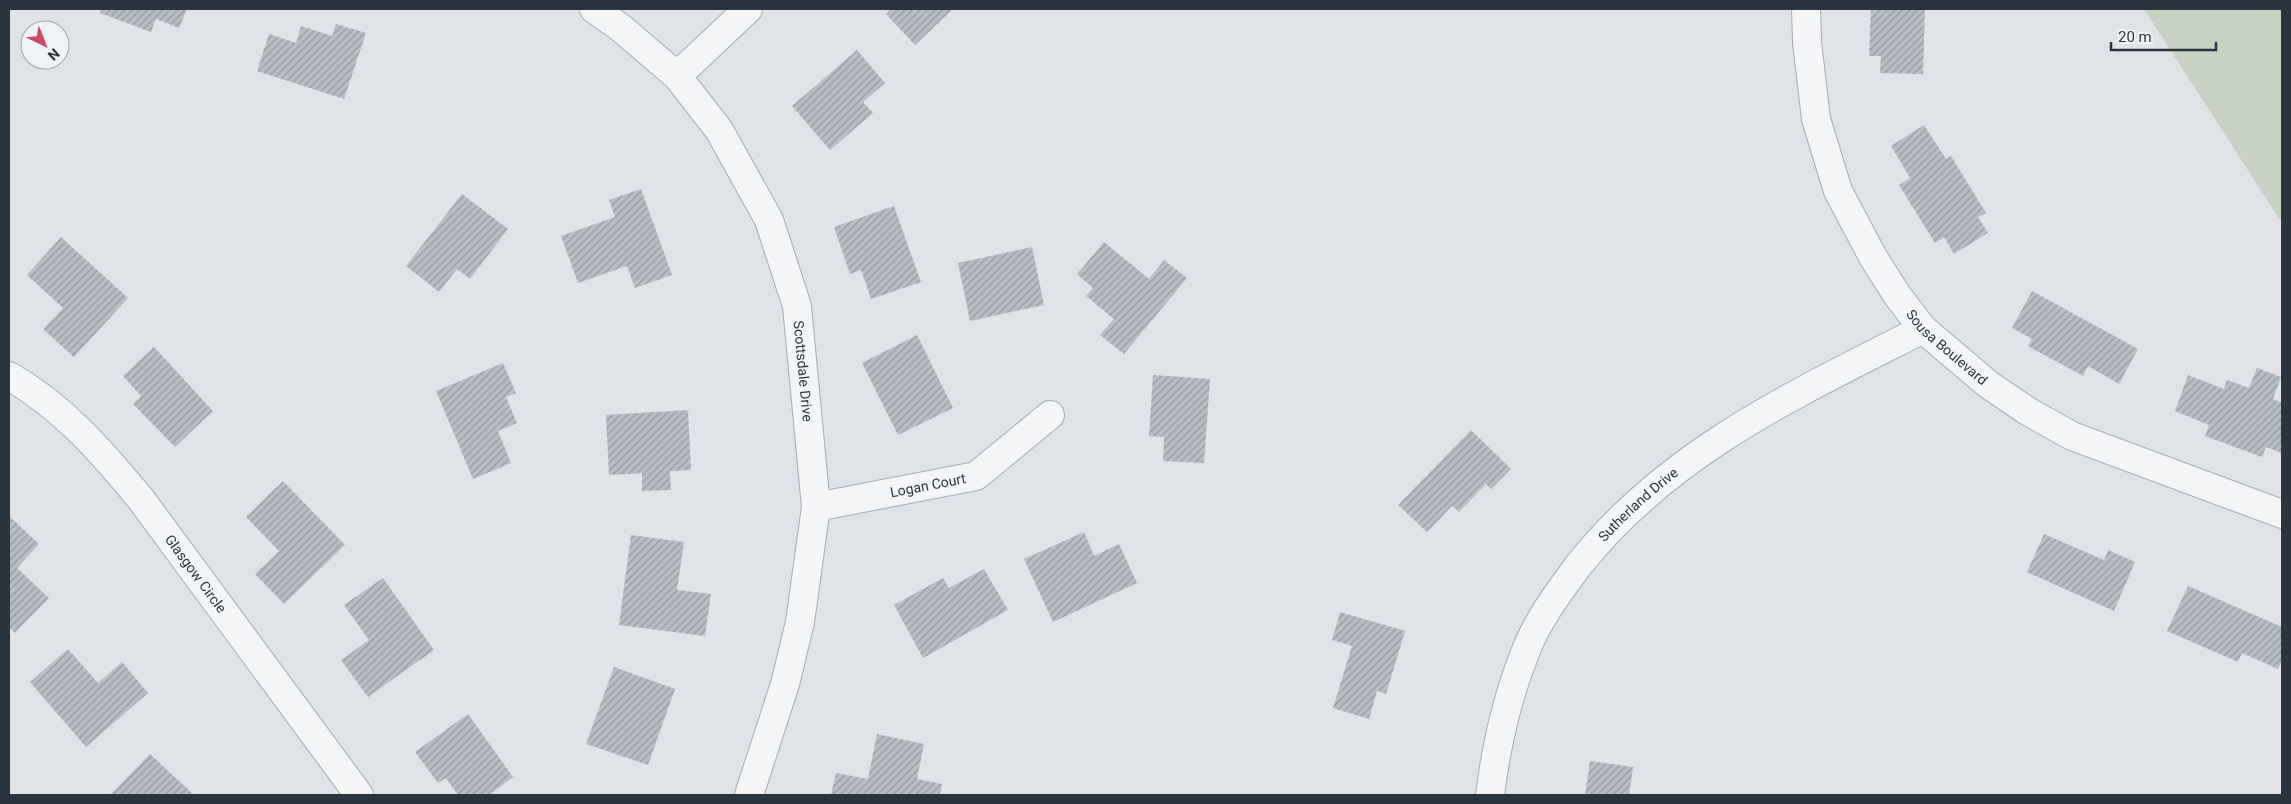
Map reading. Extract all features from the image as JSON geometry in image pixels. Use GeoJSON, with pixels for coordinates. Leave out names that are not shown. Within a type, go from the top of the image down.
{"type":"FeatureCollection","features":[{"type":"Feature","properties":{"kind":"street","name":"Scottsdale Drive"},"geometry":{"type":"LineString","coordinates":[[594,9],[621,28],[677,76],[719,130],[769,220],[797,306],[816,507],[800,622],[785,684],[749,795]]}},
{"type":"Feature","properties":{"kind":"street"},"geometry":{"type":"LineString","coordinates":[[677,76],[748,9]]}},
{"type":"Feature","properties":{"kind":"street","name":"Sousa Boulevard"},"geometry":{"type":"LineString","coordinates":[[1806,9],[1807,42],[1816,118],[1838,191],[1873,257],[1897,295],[1923,329],[1989,385],[2029,412],[2072,436],[2282,514]]}},
{"type":"Feature","properties":{"kind":"street","name":"Sutherland Drive"},"geometry":{"type":"LineString","coordinates":[[1490,795],[1494,759],[1525,653],[1544,615],[1596,544],[1643,497],[1704,449],[1775,405],[1923,329]]}},
{"type":"Feature","properties":{"kind":"street","name":"Glasgow Circle"},"geometry":{"type":"LineString","coordinates":[[9,376],[35,391],[66,416],[104,454],[140,498],[359,795]]}},
{"type":"Feature","properties":{"kind":"street","name":"Logan Court"},"geometry":{"type":"LineString","coordinates":[[816,507],[976,476],[1050,415]]}},
{"type":"Feature","properties":{"kind":"green space"},"geometry":{"type":"Polygon","coordinates":[[[2144,9],[2282,9],[2282,223],[2144,9]]]}},
{"type":"Feature","properties":{"kind":"building"},"geometry":{"type":"Polygon","coordinates":[[[102,9],[187,9],[179,28],[156,19],[151,32],[100,13],[102,9]]]}},
{"type":"Feature","properties":{"kind":"building"},"geometry":{"type":"Polygon","coordinates":[[[891,9],[953,9],[915,45],[886,14],[891,9]]]}},
{"type":"Feature","properties":{"kind":"building"},"geometry":{"type":"Polygon","coordinates":[[[1871,9],[1925,9],[1923,74],[1880,73],[1881,56],[1869,56],[1871,9]]]}},
{"type":"Feature","properties":{"kind":"building"},"geometry":{"type":"Polygon","coordinates":[[[336,24],[366,33],[344,99],[257,71],[269,34],[296,43],[301,26],[332,36],[336,24]]]}},
{"type":"Feature","properties":{"kind":"building"},"geometry":{"type":"Polygon","coordinates":[[[857,50],[885,83],[863,102],[873,113],[830,150],[792,106],[857,50]]]}},
{"type":"Feature","properties":{"kind":"building"},"geometry":{"type":"Polygon","coordinates":[[[1924,125],[1946,159],[1951,156],[1986,213],[1978,217],[1988,233],[1954,254],[1944,237],[1935,243],[1899,185],[1910,178],[1891,146],[1924,125]]]}},
{"type":"Feature","properties":{"kind":"building"},"geometry":{"type":"Polygon","coordinates":[[[641,189],[672,275],[635,288],[627,266],[578,283],[561,236],[615,217],[609,200],[641,189]]]}},
{"type":"Feature","properties":{"kind":"building"},"geometry":{"type":"Polygon","coordinates":[[[462,194],[508,229],[470,279],[457,269],[439,292],[406,266],[462,194]]]}},
{"type":"Feature","properties":{"kind":"building"},"geometry":{"type":"Polygon","coordinates":[[[894,206],[921,282],[871,299],[861,270],[850,274],[834,227],[894,206]]]}},
{"type":"Feature","properties":{"kind":"building"},"geometry":{"type":"Polygon","coordinates":[[[61,237],[128,298],[74,357],[43,329],[63,308],[27,275],[61,237]]]}},
{"type":"Feature","properties":{"kind":"building"},"geometry":{"type":"Polygon","coordinates":[[[1104,242],[1149,279],[1164,260],[1187,278],[1124,354],[1100,335],[1114,319],[1086,296],[1093,288],[1077,274],[1104,242]]]}},
{"type":"Feature","properties":{"kind":"building"},"geometry":{"type":"Polygon","coordinates":[[[1032,247],[1044,305],[970,321],[958,263],[1032,247]]]}},
{"type":"Feature","properties":{"kind":"building"},"geometry":{"type":"Polygon","coordinates":[[[2032,291],[2138,349],[2119,384],[2088,366],[2083,376],[2028,346],[2032,339],[2012,328],[2032,291]]]}},
{"type":"Feature","properties":{"kind":"building"},"geometry":{"type":"Polygon","coordinates":[[[917,335],[953,408],[898,435],[862,363],[917,335]]]}},
{"type":"Feature","properties":{"kind":"building"},"geometry":{"type":"Polygon","coordinates":[[[154,347],[213,411],[175,447],[133,404],[141,396],[123,376],[154,347]]]}},
{"type":"Feature","properties":{"kind":"building"},"geometry":{"type":"Polygon","coordinates":[[[503,363],[516,393],[506,397],[517,423],[498,431],[511,463],[473,479],[436,391],[503,363]]]}},
{"type":"Feature","properties":{"kind":"building"},"geometry":{"type":"Polygon","coordinates":[[[2257,368],[2281,377],[2273,399],[2282,403],[2282,453],[2266,447],[2262,457],[2205,436],[2209,425],[2175,411],[2188,375],[2224,389],[2227,380],[2249,388],[2257,368]]]}},
{"type":"Feature","properties":{"kind":"building"},"geometry":{"type":"Polygon","coordinates":[[[1153,375],[1210,379],[1204,463],[1163,461],[1164,437],[1149,436],[1153,375]]]}},
{"type":"Feature","properties":{"kind":"building"},"geometry":{"type":"Polygon","coordinates":[[[688,410],[691,470],[670,471],[671,490],[642,491],[642,473],[609,475],[606,415],[688,410]]]}},
{"type":"Feature","properties":{"kind":"building"},"geometry":{"type":"Polygon","coordinates":[[[1471,430],[1511,469],[1491,489],[1486,484],[1459,512],[1452,506],[1427,532],[1398,505],[1471,430]]]}},
{"type":"Feature","properties":{"kind":"building"},"geometry":{"type":"Polygon","coordinates":[[[283,481],[345,545],[284,604],[255,574],[279,551],[246,517],[283,481]]]}},
{"type":"Feature","properties":{"kind":"building"},"geometry":{"type":"Polygon","coordinates":[[[9,516],[39,544],[17,568],[49,598],[15,633],[9,627],[9,516]]]}},
{"type":"Feature","properties":{"kind":"building"},"geometry":{"type":"Polygon","coordinates":[[[1084,532],[1094,556],[1119,544],[1137,583],[1053,622],[1024,559],[1084,532]]]}},
{"type":"Feature","properties":{"kind":"building"},"geometry":{"type":"Polygon","coordinates":[[[2044,534],[2104,560],[2108,550],[2135,562],[2114,611],[2027,572],[2044,534]]]}},
{"type":"Feature","properties":{"kind":"building"},"geometry":{"type":"Polygon","coordinates":[[[631,535],[684,542],[677,590],[711,594],[705,636],[619,625],[631,535]]]}},
{"type":"Feature","properties":{"kind":"building"},"geometry":{"type":"Polygon","coordinates":[[[984,569],[1008,610],[923,658],[894,605],[943,578],[949,588],[984,569]]]}},
{"type":"Feature","properties":{"kind":"building"},"geometry":{"type":"Polygon","coordinates":[[[383,578],[434,650],[368,697],[341,660],[369,640],[344,605],[383,578]]]}},
{"type":"Feature","properties":{"kind":"building"},"geometry":{"type":"Polygon","coordinates":[[[2188,586],[2282,627],[2282,660],[2278,669],[2242,653],[2238,662],[2167,631],[2188,586]]]}},
{"type":"Feature","properties":{"kind":"building"},"geometry":{"type":"Polygon","coordinates":[[[1340,612],[1405,631],[1386,694],[1377,691],[1369,719],[1333,708],[1352,646],[1332,640],[1340,612]]]}},
{"type":"Feature","properties":{"kind":"building"},"geometry":{"type":"Polygon","coordinates":[[[68,649],[98,683],[122,662],[148,693],[86,747],[30,682],[68,649]]]}},
{"type":"Feature","properties":{"kind":"building"},"geometry":{"type":"Polygon","coordinates":[[[614,667],[675,689],[648,765],[586,744],[614,667]]]}},
{"type":"Feature","properties":{"kind":"building"},"geometry":{"type":"Polygon","coordinates":[[[468,714],[513,777],[489,795],[458,795],[446,778],[438,783],[415,752],[468,714]]]}},
{"type":"Feature","properties":{"kind":"building"},"geometry":{"type":"Polygon","coordinates":[[[877,734],[924,744],[917,779],[942,784],[940,795],[831,795],[836,773],[868,779],[877,734]]]}},
{"type":"Feature","properties":{"kind":"building"},"geometry":{"type":"Polygon","coordinates":[[[150,754],[194,795],[110,795],[150,754]]]}},
{"type":"Feature","properties":{"kind":"building"},"geometry":{"type":"Polygon","coordinates":[[[1590,761],[1633,767],[1629,795],[1585,795],[1590,761]]]}}]}
